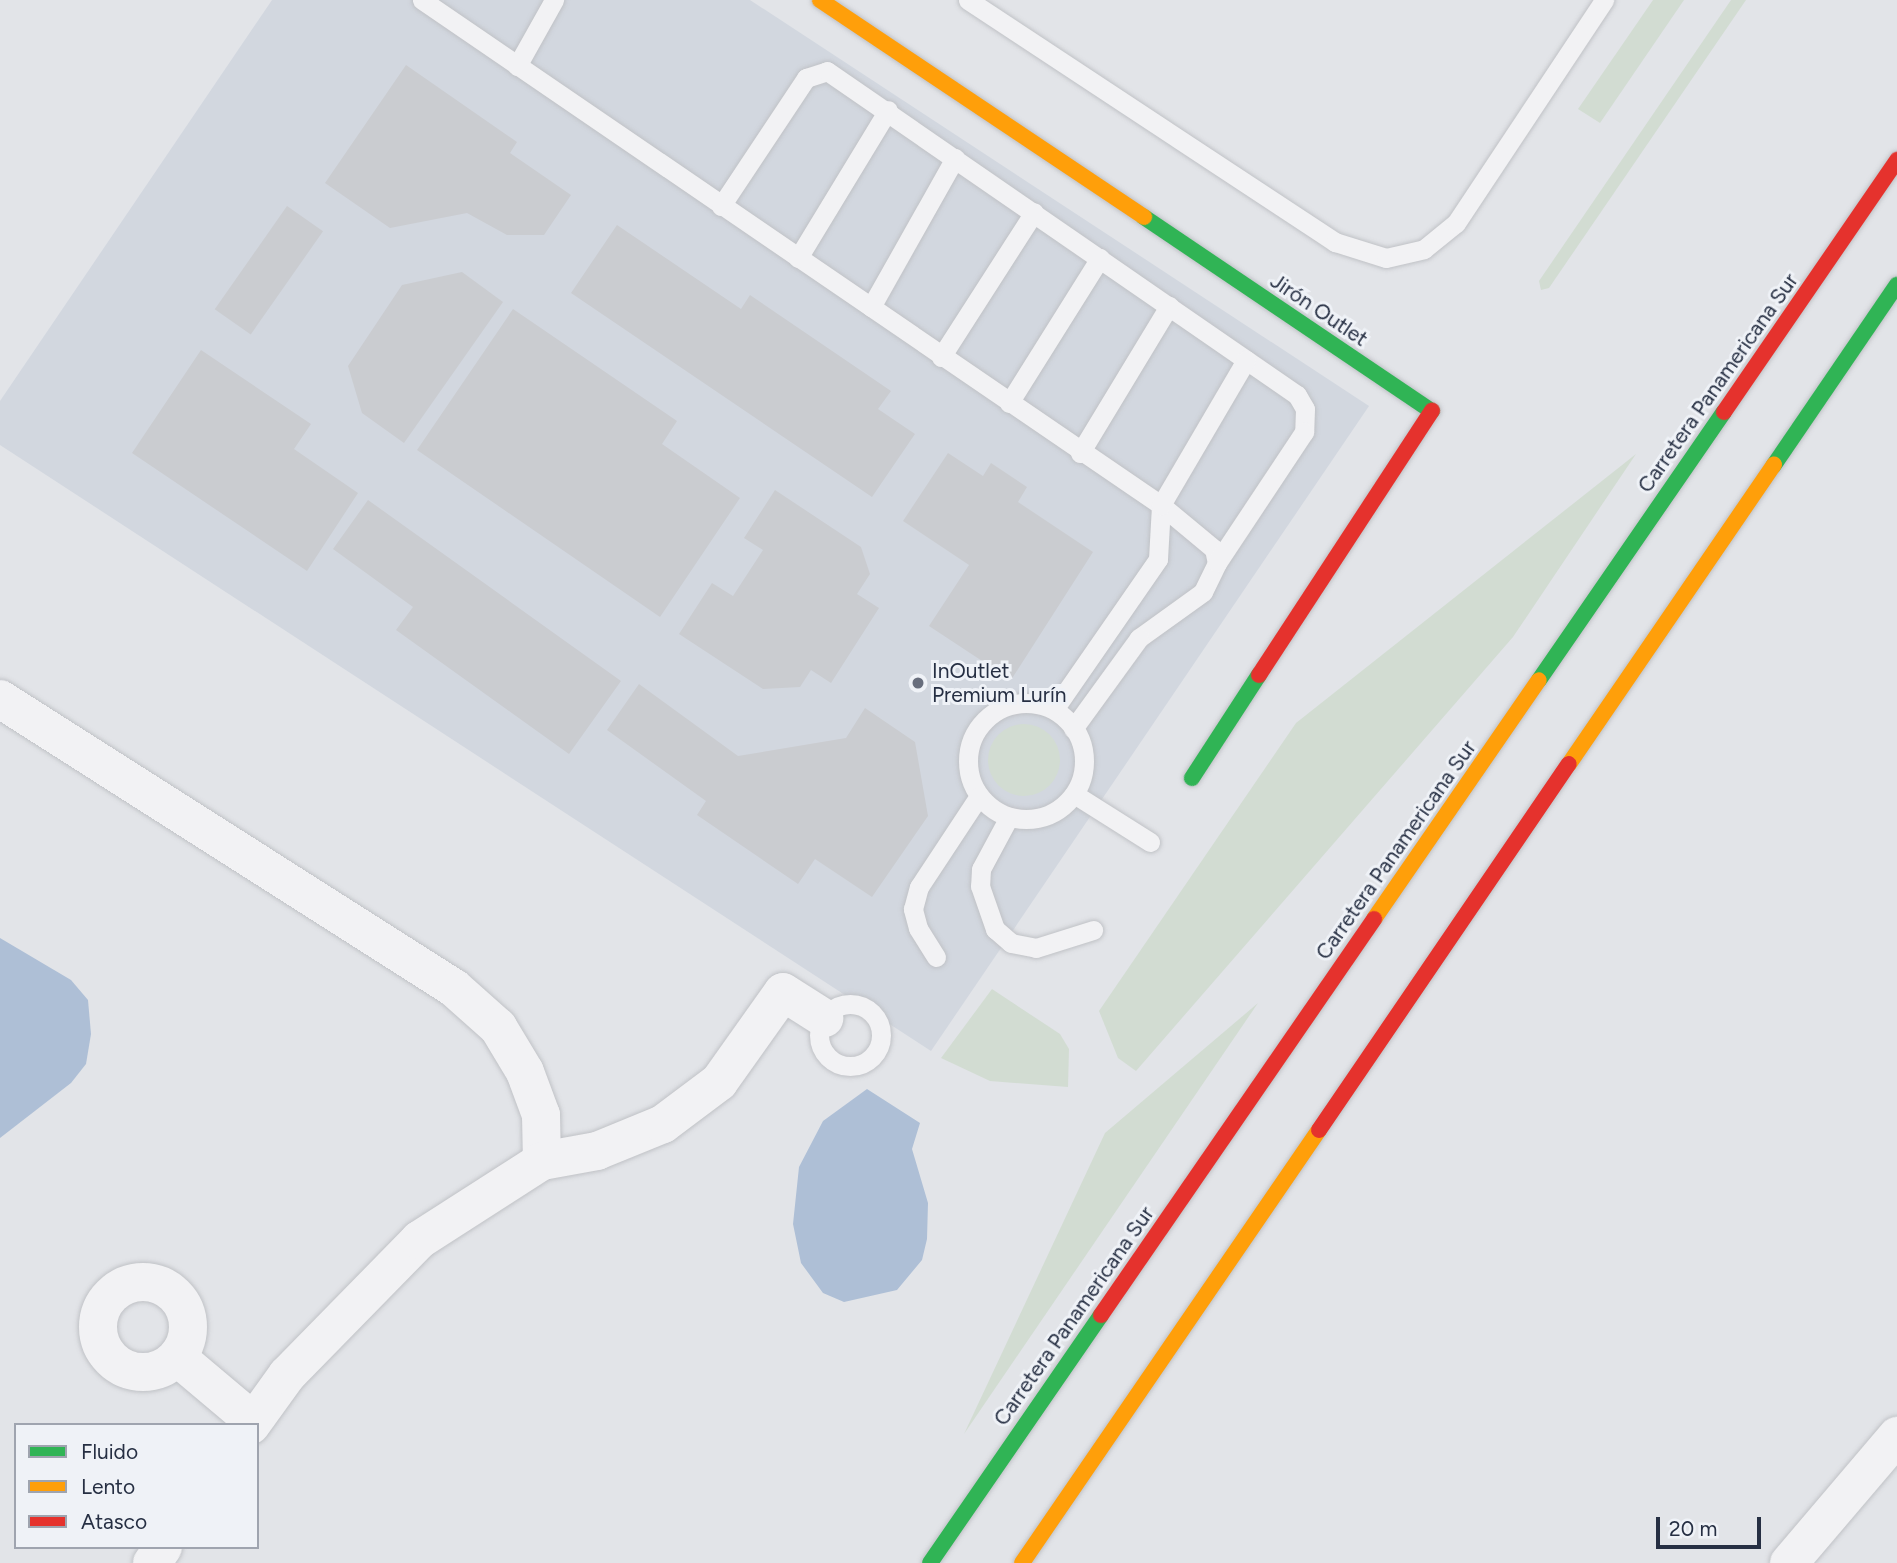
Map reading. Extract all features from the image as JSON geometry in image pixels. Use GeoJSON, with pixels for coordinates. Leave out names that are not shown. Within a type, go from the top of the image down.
{"type":"FeatureCollection","features":[{"type":"Feature","properties":{"kind":"main road","name":"Jirón Outlet"},"geometry":{"type":"LineString","coordinates":[[820,0],[1432,411],[1192,778]]}},
{"type":"Feature","properties":{"kind":"main road","name":"Carretera Panamericana Sur"},"geometry":{"type":"LineString","coordinates":[[930,1563],[1897,160]]}},
{"type":"Feature","properties":{"kind":"main road"},"geometry":{"type":"LineString","coordinates":[[1022,1563],[1897,285]]}},
{"type":"Feature","properties":{"kind":"street"},"geometry":{"type":"LineString","coordinates":[[0,699],[454,988],[498,1027],[525,1072],[541,1115],[542,1161]]}},
{"type":"Feature","properties":{"kind":"street"},"geometry":{"type":"LineString","coordinates":[[177,1357],[252,1423],[287,1375],[419,1240],[542,1161],[597,1151],[663,1124],[719,1082],[783,992],[824,1018]]}},
{"type":"Feature","properties":{"kind":"street"},"geometry":{"type":"LineString","coordinates":[[1789,1563],[1897,1436]]}},
{"type":"Feature","properties":{"kind":"lane"},"geometry":{"type":"LineString","coordinates":[[517,66],[554,0]]}},
{"type":"Feature","properties":{"kind":"lane"},"geometry":{"type":"LineString","coordinates":[[968,0],[1335,242],[1386,258],[1424,249],[1456,223],[1604,0]]}},
{"type":"Feature","properties":{"kind":"lane"},"geometry":{"type":"LineString","coordinates":[[432,3],[517,66],[1080,453],[1161,505],[1214,549],[1217,563]]}},
{"type":"Feature","properties":{"kind":"lane"},"geometry":{"type":"LineString","coordinates":[[721,206],[806,78],[817,71],[837,75],[1297,395],[1306,420],[1217,563],[1203,592],[1139,638],[1073,729]]}},
{"type":"Feature","properties":{"kind":"lane"},"geometry":{"type":"LineString","coordinates":[[798,258],[888,110]]}},
{"type":"Feature","properties":{"kind":"lane"},"geometry":{"type":"LineString","coordinates":[[871,307],[955,158]]}},
{"type":"Feature","properties":{"kind":"lane"},"geometry":{"type":"LineString","coordinates":[[941,357],[1034,212]]}},
{"type":"Feature","properties":{"kind":"lane"},"geometry":{"type":"LineString","coordinates":[[1009,403],[1100,258]]}},
{"type":"Feature","properties":{"kind":"lane"},"geometry":{"type":"LineString","coordinates":[[1080,453],[1169,306]]}},
{"type":"Feature","properties":{"kind":"lane"},"geometry":{"type":"LineString","coordinates":[[1055,708],[1158,559],[1161,505],[1247,360]]}},
{"type":"Feature","properties":{"kind":"lane"},"geometry":{"type":"LineString","coordinates":[[1012,705],[1055,708],[1073,729],[1083,756],[1074,794],[1045,816],[1009,817],[979,796],[968,761],[979,727],[1012,705]]}},
{"type":"Feature","properties":{"kind":"lane"},"geometry":{"type":"LineString","coordinates":[[1074,794],[1150,842]]}},
{"type":"Feature","properties":{"kind":"lane"},"geometry":{"type":"LineString","coordinates":[[936,957],[918,928],[913,909],[919,887],[979,796]]}},
{"type":"Feature","properties":{"kind":"lane"},"geometry":{"type":"LineString","coordinates":[[1009,817],[981,869],[979,886],[995,929],[1011,943],[1036,948],[1093,930]]}},
{"type":"Feature","properties":{"kind":"shaded area"},"geometry":{"type":"Polygon","coordinates":[[[272,0],[750,0],[1369,406],[931,1051],[0,445],[0,401],[272,0]]]}},
{"type":"Feature","properties":{"kind":"shaded area"},"geometry":{"type":"Polygon","coordinates":[[[1653,0],[1684,0],[1600,123],[1578,109],[1653,0]]]}},
{"type":"Feature","properties":{"kind":"shaded area"},"geometry":{"type":"Polygon","coordinates":[[[1731,0],[1746,0],[1549,288],[1541,290],[1539,281],[1731,0]]]}},
{"type":"Feature","properties":{"kind":"shaded area"},"geometry":{"type":"Polygon","coordinates":[[[1636,454],[1513,637],[1136,1071],[1118,1058],[1099,1011],[1296,723],[1636,454]]]}},
{"type":"Feature","properties":{"kind":"shaded area"},"geometry":{"type":"Polygon","coordinates":[[[1017,724],[1031,724],[1050,734],[1060,753],[1060,767],[1050,786],[1031,796],[1017,796],[998,786],[988,767],[988,753],[998,734],[1017,724]]]}},
{"type":"Feature","properties":{"kind":"shaded area"},"geometry":{"type":"Polygon","coordinates":[[[992,989],[1060,1034],[1069,1049],[1068,1087],[990,1081],[941,1058],[992,989]]]}},
{"type":"Feature","properties":{"kind":"shaded area"},"geometry":{"type":"Polygon","coordinates":[[[1258,1003],[964,1434],[1105,1133],[1258,1003]]]}},
{"type":"Feature","properties":{"kind":"water"},"geometry":{"type":"Polygon","coordinates":[[[0,938],[71,980],[88,1000],[91,1034],[86,1064],[71,1083],[0,1138],[0,938]]]}},
{"type":"Feature","properties":{"kind":"water"},"geometry":{"type":"Polygon","coordinates":[[[867,1089],[920,1123],[912,1149],[928,1203],[927,1239],[922,1260],[897,1290],[844,1302],[823,1293],[801,1263],[793,1224],[799,1167],[823,1121],[867,1089]]]}},
{"type":"Feature","properties":{"kind":"building"},"geometry":{"type":"Polygon","coordinates":[[[406,65],[517,142],[510,153],[571,195],[544,235],[507,235],[467,213],[390,228],[325,183],[406,65]]]}},
{"type":"Feature","properties":{"kind":"building"},"geometry":{"type":"Polygon","coordinates":[[[287,206],[323,231],[251,334],[215,309],[287,206]]]}},
{"type":"Feature","properties":{"kind":"building"},"geometry":{"type":"Polygon","coordinates":[[[617,225],[741,309],[750,295],[891,391],[878,409],[915,434],[872,497],[571,293],[617,225]]]}},
{"type":"Feature","properties":{"kind":"building"},"geometry":{"type":"Polygon","coordinates":[[[462,272],[503,302],[404,443],[362,413],[348,366],[402,285],[462,272]]]}},
{"type":"Feature","properties":{"kind":"building"},"geometry":{"type":"Polygon","coordinates":[[[513,309],[677,421],[662,444],[740,498],[660,617],[417,450],[513,309]]]}},
{"type":"Feature","properties":{"kind":"building"},"geometry":{"type":"Polygon","coordinates":[[[201,350],[311,424],[294,449],[358,493],[307,571],[132,453],[201,350]]]}},
{"type":"Feature","properties":{"kind":"building"},"geometry":{"type":"Polygon","coordinates":[[[948,453],[983,476],[991,463],[1027,487],[1018,502],[1093,552],[1011,680],[929,626],[969,565],[903,521],[948,453]]]}},
{"type":"Feature","properties":{"kind":"building"},"geometry":{"type":"Polygon","coordinates":[[[775,490],[861,547],[870,574],[857,594],[879,608],[831,683],[811,670],[800,687],[763,689],[679,634],[712,583],[733,596],[763,550],[744,538],[775,490]]]}},
{"type":"Feature","properties":{"kind":"building"},"geometry":{"type":"Polygon","coordinates":[[[368,500],[621,681],[569,754],[396,630],[413,607],[333,549],[368,500]]]}},
{"type":"Feature","properties":{"kind":"building"},"geometry":{"type":"Polygon","coordinates":[[[639,684],[738,756],[846,738],[865,708],[915,742],[928,816],[872,897],[815,859],[798,884],[697,815],[706,801],[607,730],[639,684]]]}},
{"type":"Feature","properties":{"kind":"traffic: fast"},"geometry":{"type":"LineString","coordinates":[[1144,217],[1432,411]]}},
{"type":"Feature","properties":{"kind":"traffic: fast"},"geometry":{"type":"LineString","coordinates":[[1774,465],[1897,285]]}},
{"type":"Feature","properties":{"kind":"traffic: fast"},"geometry":{"type":"LineString","coordinates":[[1539,680],[1724,412]]}},
{"type":"Feature","properties":{"kind":"traffic: fast"},"geometry":{"type":"LineString","coordinates":[[1192,778],[1259,675]]}},
{"type":"Feature","properties":{"kind":"traffic: fast"},"geometry":{"type":"LineString","coordinates":[[930,1563],[1101,1315]]}},
{"type":"Feature","properties":{"kind":"traffic: slow"},"geometry":{"type":"LineString","coordinates":[[820,0],[1144,217]]}},
{"type":"Feature","properties":{"kind":"traffic: slow"},"geometry":{"type":"LineString","coordinates":[[1569,764],[1774,465]]}},
{"type":"Feature","properties":{"kind":"traffic: slow"},"geometry":{"type":"LineString","coordinates":[[1374,919],[1539,680]]}},
{"type":"Feature","properties":{"kind":"traffic: slow"},"geometry":{"type":"LineString","coordinates":[[1022,1563],[1319,1130]]}},
{"type":"Feature","properties":{"kind":"traffic: jam"},"geometry":{"type":"LineString","coordinates":[[1724,412],[1897,160]]}},
{"type":"Feature","properties":{"kind":"traffic: jam"},"geometry":{"type":"LineString","coordinates":[[1259,675],[1432,411]]}},
{"type":"Feature","properties":{"kind":"traffic: jam"},"geometry":{"type":"LineString","coordinates":[[1319,1130],[1569,764]]}},
{"type":"Feature","properties":{"kind":"traffic: jam"},"geometry":{"type":"LineString","coordinates":[[1101,1315],[1374,919]]}},
{"type":"Feature","properties":{"kind":"place","name":"InOutlet Premium Lurín"},"geometry":{"type":"Point","coordinates":[918,683]}}]}
